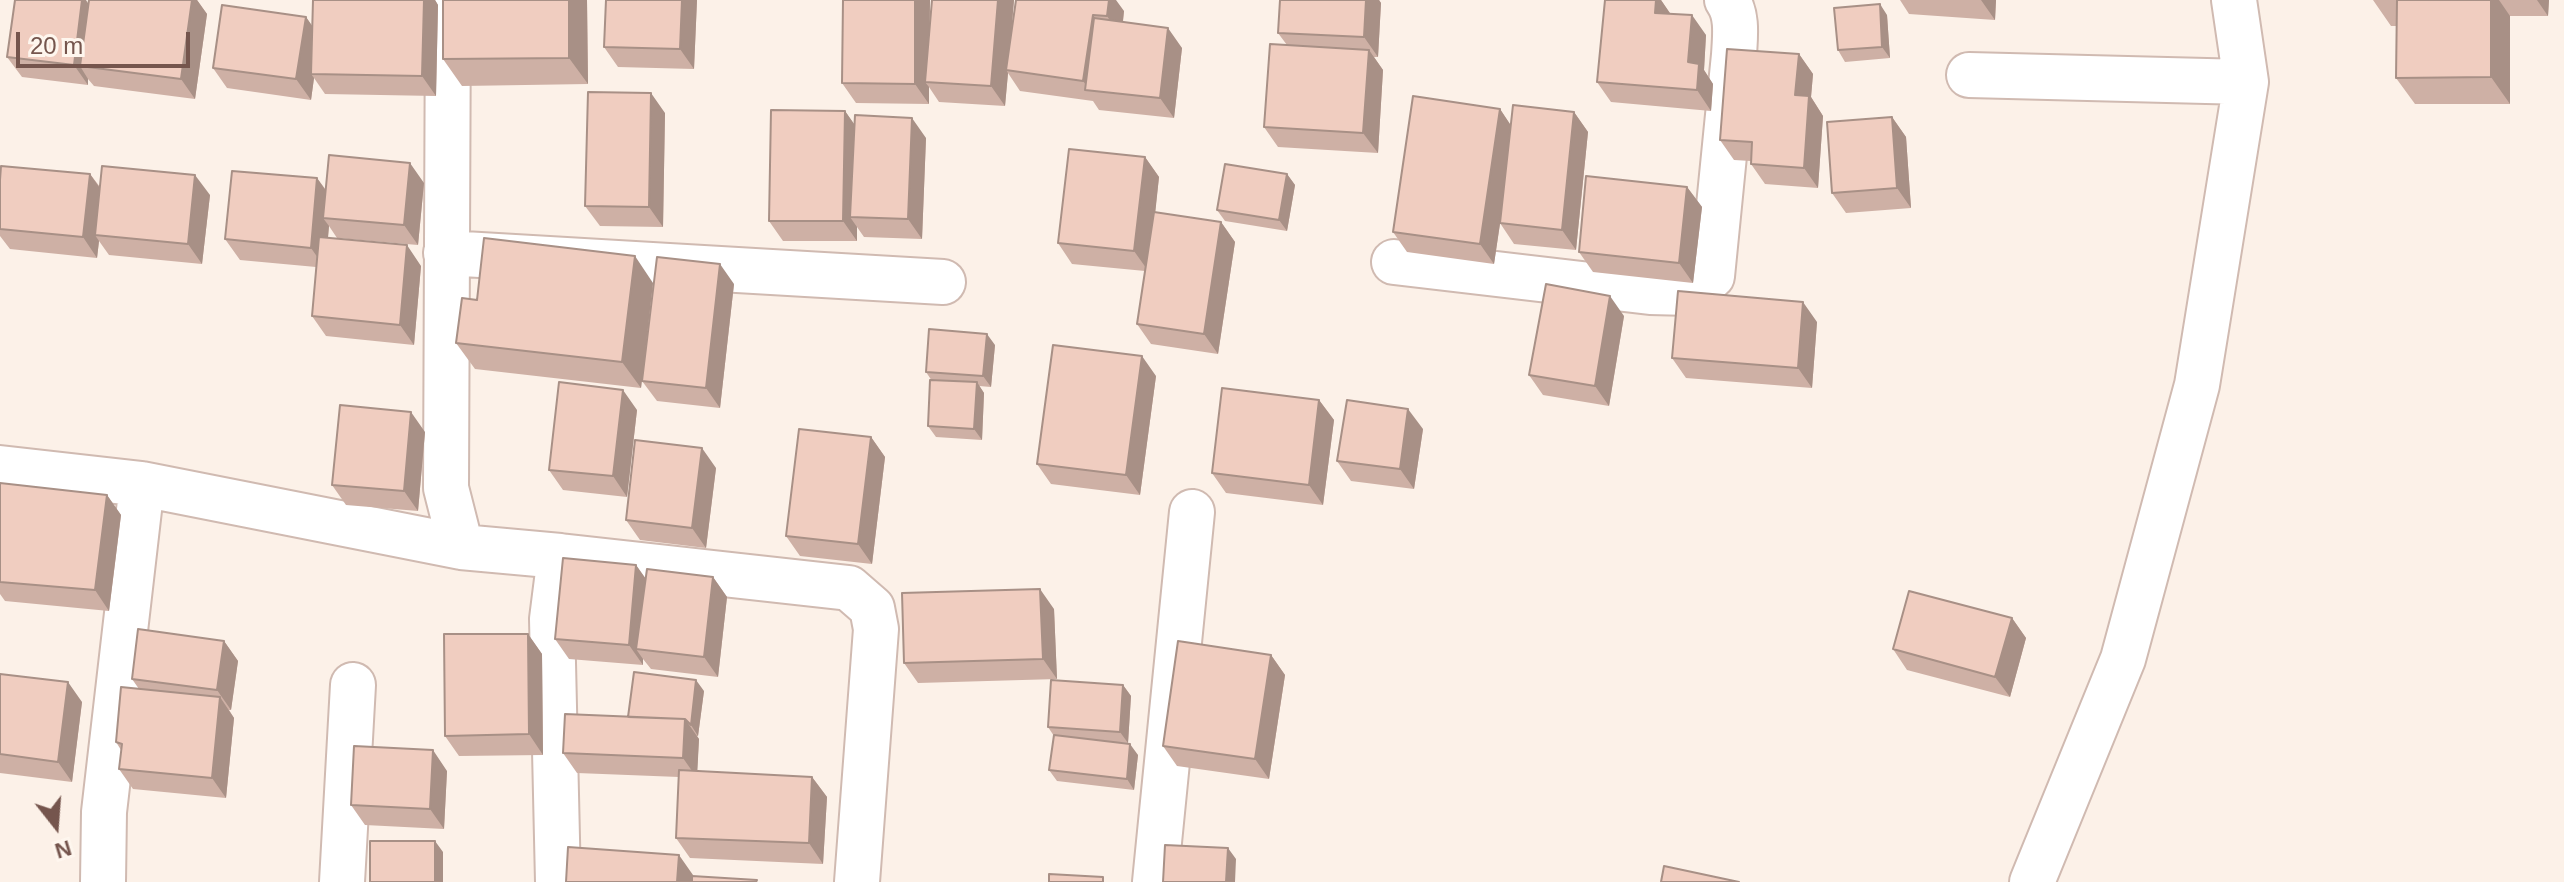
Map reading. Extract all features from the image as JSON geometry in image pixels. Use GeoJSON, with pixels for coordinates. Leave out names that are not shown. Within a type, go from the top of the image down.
{"type":"FeatureCollection","features":[{"type":"Feature","properties":{"kind":"street"},"geometry":{"type":"LineString","coordinates":[[448,0],[446,488],[461,547]]}},
{"type":"Feature","properties":{"kind":"street"},"geometry":{"type":"LineString","coordinates":[[1394,262],[1650,292],[1690,293],[1712,276],[1734,55],[1735,29],[1732,7],[1727,0]]}},
{"type":"Feature","properties":{"kind":"street"},"geometry":{"type":"LineString","coordinates":[[2032,882],[2123,659],[2193,400],[2246,82],[2234,0]]}},
{"type":"Feature","properties":{"kind":"street"},"geometry":{"type":"LineString","coordinates":[[1969,75],[2246,82]]}},
{"type":"Feature","properties":{"kind":"street"},"geometry":{"type":"LineString","coordinates":[[446,253],[943,282]]}},
{"type":"Feature","properties":{"kind":"street"},"geometry":{"type":"LineString","coordinates":[[0,468],[142,484],[461,547],[849,588],[872,608],[876,629],[857,882]]}},
{"type":"Feature","properties":{"kind":"street"},"geometry":{"type":"LineString","coordinates":[[103,882],[104,812],[142,484]]}},
{"type":"Feature","properties":{"kind":"street"},"geometry":{"type":"LineString","coordinates":[[1155,882],[1192,512]]}},
{"type":"Feature","properties":{"kind":"street"},"geometry":{"type":"LineString","coordinates":[[558,882],[552,619],[560,556]]}},
{"type":"Feature","properties":{"kind":"street"},"geometry":{"type":"LineString","coordinates":[[342,882],[353,685]]}},
{"type":"Feature","properties":{"kind":"building"},"geometry":{"type":"Polygon","coordinates":[[[15,0],[82,0],[74,65],[7,57],[15,0]]]}},
{"type":"Feature","properties":{"kind":"building"},"geometry":{"type":"Polygon","coordinates":[[[89,0],[192,0],[181,79],[80,66],[89,0]]]}},
{"type":"Feature","properties":{"kind":"building"},"geometry":{"type":"Polygon","coordinates":[[[313,0],[424,0],[422,76],[311,74],[313,0]]]}},
{"type":"Feature","properties":{"kind":"building"},"geometry":{"type":"Polygon","coordinates":[[[443,0],[569,0],[569,58],[443,59],[443,0]]]}},
{"type":"Feature","properties":{"kind":"building"},"geometry":{"type":"Polygon","coordinates":[[[606,0],[682,0],[680,49],[604,47],[606,0]]]}},
{"type":"Feature","properties":{"kind":"building"},"geometry":{"type":"Polygon","coordinates":[[[843,0],[915,0],[915,84],[842,83],[843,0]]]}},
{"type":"Feature","properties":{"kind":"building"},"geometry":{"type":"Polygon","coordinates":[[[932,0],[998,0],[991,86],[925,82],[932,0]]]}},
{"type":"Feature","properties":{"kind":"building"},"geometry":{"type":"Polygon","coordinates":[[[1016,0],[1109,0],[1107,16],[1093,15],[1083,81],[1006,70],[1016,0]]]}},
{"type":"Feature","properties":{"kind":"building"},"geometry":{"type":"Polygon","coordinates":[[[1280,0],[1366,0],[1364,37],[1278,33],[1280,0]]]}},
{"type":"Feature","properties":{"kind":"building"},"geometry":{"type":"Polygon","coordinates":[[[1605,0],[1656,0],[1655,13],[1692,15],[1688,62],[1699,64],[1697,90],[1597,82],[1605,0]]]}},
{"type":"Feature","properties":{"kind":"building"},"geometry":{"type":"Polygon","coordinates":[[[2397,0],[2491,0],[2491,77],[2396,78],[2397,0]]]}},
{"type":"Feature","properties":{"kind":"building"},"geometry":{"type":"Polygon","coordinates":[[[1880,4],[1882,47],[1838,50],[1834,8],[1880,4]]]}},
{"type":"Feature","properties":{"kind":"building"},"geometry":{"type":"Polygon","coordinates":[[[222,5],[306,17],[296,79],[213,68],[222,5]]]}},
{"type":"Feature","properties":{"kind":"building"},"geometry":{"type":"Polygon","coordinates":[[[1094,18],[1168,28],[1160,98],[1085,90],[1094,18]]]}},
{"type":"Feature","properties":{"kind":"building"},"geometry":{"type":"Polygon","coordinates":[[[1270,44],[1369,50],[1363,133],[1264,127],[1270,44]]]}},
{"type":"Feature","properties":{"kind":"building"},"geometry":{"type":"Polygon","coordinates":[[[1727,49],[1799,54],[1795,95],[1809,96],[1804,168],[1751,164],[1752,142],[1720,140],[1727,49]]]}},
{"type":"Feature","properties":{"kind":"building"},"geometry":{"type":"Polygon","coordinates":[[[588,92],[651,93],[649,207],[585,206],[588,92]]]}},
{"type":"Feature","properties":{"kind":"building"},"geometry":{"type":"Polygon","coordinates":[[[1413,96],[1500,109],[1480,244],[1393,232],[1413,96]]]}},
{"type":"Feature","properties":{"kind":"building"},"geometry":{"type":"Polygon","coordinates":[[[1513,105],[1574,112],[1562,230],[1500,223],[1513,105]]]}},
{"type":"Feature","properties":{"kind":"building"},"geometry":{"type":"Polygon","coordinates":[[[771,110],[845,111],[843,221],[769,221],[771,110]]]}},
{"type":"Feature","properties":{"kind":"building"},"geometry":{"type":"Polygon","coordinates":[[[855,115],[912,118],[908,219],[850,217],[855,115]]]}},
{"type":"Feature","properties":{"kind":"building"},"geometry":{"type":"Polygon","coordinates":[[[1892,117],[1897,188],[1832,193],[1827,122],[1892,117]]]}},
{"type":"Feature","properties":{"kind":"building"},"geometry":{"type":"Polygon","coordinates":[[[1069,149],[1145,157],[1134,251],[1058,243],[1069,149]]]}},
{"type":"Feature","properties":{"kind":"building"},"geometry":{"type":"Polygon","coordinates":[[[329,155],[410,163],[404,225],[323,218],[329,155]]]}},
{"type":"Feature","properties":{"kind":"building"},"geometry":{"type":"Polygon","coordinates":[[[1225,164],[1287,174],[1279,220],[1217,210],[1225,164]]]}},
{"type":"Feature","properties":{"kind":"building"},"geometry":{"type":"Polygon","coordinates":[[[1,166],[90,174],[83,237],[0,229],[1,166]]]}},
{"type":"Feature","properties":{"kind":"building"},"geometry":{"type":"Polygon","coordinates":[[[102,166],[195,175],[188,244],[95,235],[102,166]]]}},
{"type":"Feature","properties":{"kind":"building"},"geometry":{"type":"Polygon","coordinates":[[[232,171],[317,178],[311,248],[225,239],[232,171]]]}},
{"type":"Feature","properties":{"kind":"building"},"geometry":{"type":"Polygon","coordinates":[[[1586,176],[1687,187],[1679,263],[1579,252],[1586,176]]]}},
{"type":"Feature","properties":{"kind":"building"},"geometry":{"type":"Polygon","coordinates":[[[1154,212],[1221,222],[1204,334],[1137,324],[1154,212]]]}},
{"type":"Feature","properties":{"kind":"building"},"geometry":{"type":"Polygon","coordinates":[[[319,237],[407,245],[400,325],[312,316],[319,237]]]}},
{"type":"Feature","properties":{"kind":"building"},"geometry":{"type":"Polygon","coordinates":[[[484,238],[635,256],[622,362],[456,343],[462,298],[477,300],[484,238]]]}},
{"type":"Feature","properties":{"kind":"building"},"geometry":{"type":"Polygon","coordinates":[[[657,257],[720,264],[706,388],[642,381],[657,257]]]}},
{"type":"Feature","properties":{"kind":"building"},"geometry":{"type":"Polygon","coordinates":[[[1546,284],[1610,296],[1595,386],[1529,375],[1546,284]]]}},
{"type":"Feature","properties":{"kind":"building"},"geometry":{"type":"Polygon","coordinates":[[[1678,291],[1803,302],[1798,368],[1672,358],[1678,291]]]}},
{"type":"Feature","properties":{"kind":"building"},"geometry":{"type":"Polygon","coordinates":[[[929,329],[987,334],[983,376],[926,372],[929,329]]]}},
{"type":"Feature","properties":{"kind":"building"},"geometry":{"type":"Polygon","coordinates":[[[1053,345],[1142,356],[1126,475],[1037,464],[1053,345]]]}},
{"type":"Feature","properties":{"kind":"building"},"geometry":{"type":"Polygon","coordinates":[[[930,380],[977,382],[974,429],[928,426],[930,380]]]}},
{"type":"Feature","properties":{"kind":"building"},"geometry":{"type":"Polygon","coordinates":[[[559,382],[623,390],[613,476],[549,470],[559,382]]]}},
{"type":"Feature","properties":{"kind":"building"},"geometry":{"type":"Polygon","coordinates":[[[1222,388],[1319,400],[1309,485],[1212,473],[1222,388]]]}},
{"type":"Feature","properties":{"kind":"building"},"geometry":{"type":"Polygon","coordinates":[[[1347,400],[1408,409],[1400,469],[1337,461],[1347,400]]]}},
{"type":"Feature","properties":{"kind":"building"},"geometry":{"type":"Polygon","coordinates":[[[340,405],[411,412],[404,491],[332,485],[340,405]]]}},
{"type":"Feature","properties":{"kind":"building"},"geometry":{"type":"Polygon","coordinates":[[[799,429],[871,437],[858,544],[786,536],[799,429]]]}},
{"type":"Feature","properties":{"kind":"building"},"geometry":{"type":"Polygon","coordinates":[[[635,440],[702,448],[692,528],[626,520],[635,440]]]}},
{"type":"Feature","properties":{"kind":"building"},"geometry":{"type":"Polygon","coordinates":[[[0,483],[107,495],[95,590],[0,582],[0,483]]]}},
{"type":"Feature","properties":{"kind":"building"},"geometry":{"type":"Polygon","coordinates":[[[563,558],[636,565],[629,645],[555,639],[563,558]]]}},
{"type":"Feature","properties":{"kind":"building"},"geometry":{"type":"Polygon","coordinates":[[[647,569],[713,577],[704,657],[636,649],[647,569]]]}},
{"type":"Feature","properties":{"kind":"building"},"geometry":{"type":"Polygon","coordinates":[[[1040,589],[1043,659],[904,663],[902,593],[1040,589]]]}},
{"type":"Feature","properties":{"kind":"building"},"geometry":{"type":"Polygon","coordinates":[[[1909,591],[2012,618],[1995,677],[1893,649],[1909,591]]]}},
{"type":"Feature","properties":{"kind":"building"},"geometry":{"type":"Polygon","coordinates":[[[138,629],[224,641],[217,690],[132,679],[138,629]]]}},
{"type":"Feature","properties":{"kind":"building"},"geometry":{"type":"Polygon","coordinates":[[[444,634],[528,634],[529,734],[445,736],[444,634]]]}},
{"type":"Feature","properties":{"kind":"building"},"geometry":{"type":"Polygon","coordinates":[[[1178,641],[1271,655],[1255,759],[1163,746],[1178,641]]]}},
{"type":"Feature","properties":{"kind":"building"},"geometry":{"type":"Polygon","coordinates":[[[634,672],[696,680],[691,725],[685,719],[628,717],[634,672]]]}},
{"type":"Feature","properties":{"kind":"building"},"geometry":{"type":"Polygon","coordinates":[[[0,674],[68,682],[58,762],[0,754],[0,674]]]}},
{"type":"Feature","properties":{"kind":"building"},"geometry":{"type":"Polygon","coordinates":[[[1051,680],[1123,685],[1120,732],[1048,727],[1051,680]]]}},
{"type":"Feature","properties":{"kind":"building"},"geometry":{"type":"Polygon","coordinates":[[[121,687],[220,697],[212,778],[119,769],[122,744],[116,742],[121,687]]]}},
{"type":"Feature","properties":{"kind":"building"},"geometry":{"type":"Polygon","coordinates":[[[565,714],[685,719],[683,758],[563,753],[565,714]]]}},
{"type":"Feature","properties":{"kind":"building"},"geometry":{"type":"Polygon","coordinates":[[[1054,735],[1130,744],[1127,779],[1049,770],[1054,735]]]}},
{"type":"Feature","properties":{"kind":"building"},"geometry":{"type":"Polygon","coordinates":[[[354,746],[433,750],[430,809],[351,805],[354,746]]]}},
{"type":"Feature","properties":{"kind":"building"},"geometry":{"type":"Polygon","coordinates":[[[679,770],[812,777],[809,843],[676,838],[679,770]]]}},
{"type":"Feature","properties":{"kind":"building"},"geometry":{"type":"Polygon","coordinates":[[[370,841],[435,841],[435,882],[370,882],[370,841]]]}},
{"type":"Feature","properties":{"kind":"building"},"geometry":{"type":"Polygon","coordinates":[[[1165,845],[1228,848],[1226,882],[1163,882],[1165,845]]]}},
{"type":"Feature","properties":{"kind":"building"},"geometry":{"type":"Polygon","coordinates":[[[568,847],[679,855],[677,882],[566,882],[568,847]]]}},
{"type":"Feature","properties":{"kind":"building"},"geometry":{"type":"Polygon","coordinates":[[[1664,866],[1739,882],[1661,882],[1664,866]]]}},
{"type":"Feature","properties":{"kind":"building"},"geometry":{"type":"Polygon","coordinates":[[[1049,874],[1103,877],[1103,882],[1049,882],[1049,874]]]}},
{"type":"Feature","properties":{"kind":"building"},"geometry":{"type":"Polygon","coordinates":[[[692,876],[757,880],[692,882],[692,876]]]}}]}
